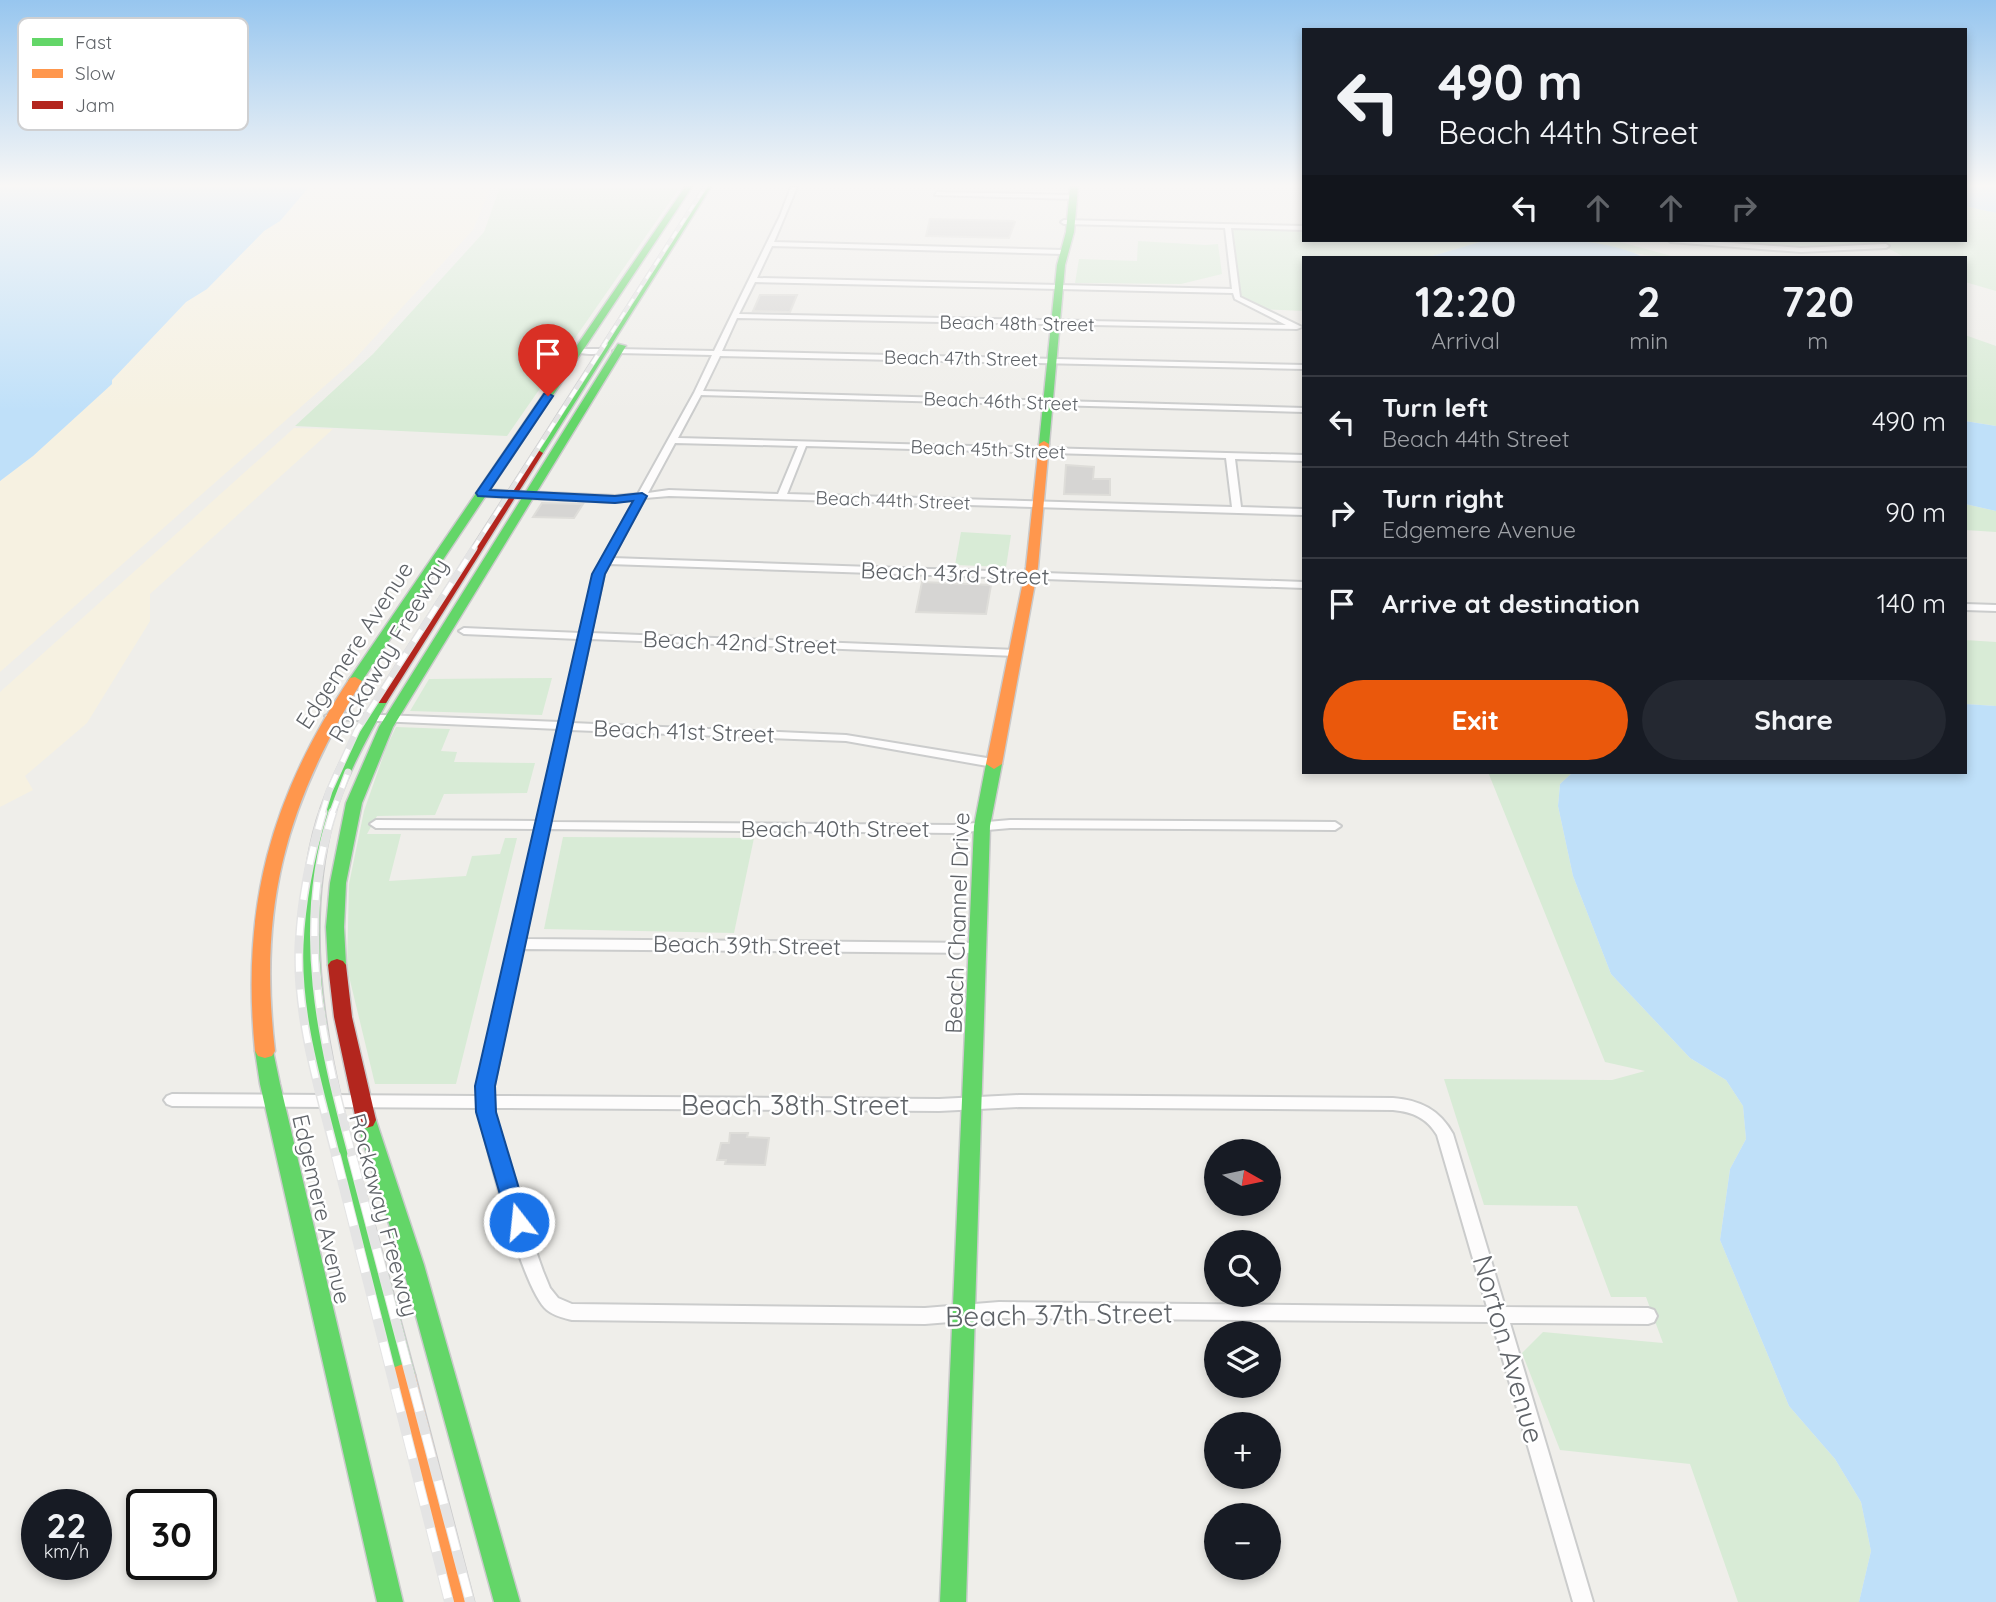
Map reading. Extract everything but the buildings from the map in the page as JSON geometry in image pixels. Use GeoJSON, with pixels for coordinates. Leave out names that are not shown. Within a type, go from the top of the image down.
{"type":"FeatureCollection","features":[{"type":"Feature","properties":{"kind":"main road","name":"Edgemere Avenue"},"geometry":{"type":"LineString","coordinates":[[390,1602],[274,1100],[262,1032],[258,982],[266,888],[291,801],[331,716],[639,262]]}},
{"type":"Feature","properties":{"kind":"main road","name":"Rockaway Freeway"},"geometry":{"type":"LineString","coordinates":[[507,1602],[413,1265],[360,1101],[343,1017],[337,969],[336,905],[345,841],[354,803],[390,719],[520,495],[663,262]]}},
{"type":"Feature","properties":{"kind":"main road","name":"Rockaway Freeway"},"geometry":{"type":"LineString","coordinates":[[610,351],[669,262]]}},
{"type":"Feature","properties":{"kind":"main road","name":"Beach Channel Drive"},"geometry":{"type":"LineString","coordinates":[[953,1602],[982,826],[1030,575],[1062,262]]}},
{"type":"Feature","properties":{"kind":"main road","name":"Rockaway Freeway"},"geometry":{"type":"LineString","coordinates":[[461,1602],[331,1101],[310,996],[307,936],[316,858],[327,814],[349,758],[370,718],[520,495]]}},
{"type":"Feature","properties":{"kind":"street"},"geometry":{"type":"LineString","coordinates":[[554,1306],[541,1292],[533,1271],[484,1102],[485,1086],[599,574],[698,393],[762,262]]}},
{"type":"Feature","properties":{"kind":"street"},"geometry":{"type":"LineString","coordinates":[[1231,262],[1237,299],[1301,329]]}},
{"type":"Feature","properties":{"kind":"street"},"geometry":{"type":"LineString","coordinates":[[753,280],[1235,291]]}},
{"type":"Feature","properties":{"kind":"street","name":"Beach 48th Street"},"geometry":{"type":"LineString","coordinates":[[735,316],[1301,329]]}},
{"type":"Feature","properties":{"kind":"street","name":"Beach 47th Street"},"geometry":{"type":"LineString","coordinates":[[579,351],[1302,367]]}},
{"type":"Feature","properties":{"kind":"street","name":"Beach 46th Street"},"geometry":{"type":"LineString","coordinates":[[698,393],[1302,410]]}},
{"type":"Feature","properties":{"kind":"street","name":"Beach 45th Street"},"geometry":{"type":"LineString","coordinates":[[673,440],[1302,458]]}},
{"type":"Feature","properties":{"kind":"street"},"geometry":{"type":"LineString","coordinates":[[782,496],[803,443]]}},
{"type":"Feature","properties":{"kind":"street"},"geometry":{"type":"LineString","coordinates":[[1230,456],[1237,510]]}},
{"type":"Feature","properties":{"kind":"street","name":"Beach 44th Street"},"geometry":{"type":"LineString","coordinates":[[482,493],[615,499],[668,493],[1302,512]]}},
{"type":"Feature","properties":{"kind":"street","name":"Beach 43rd Street"},"geometry":{"type":"LineString","coordinates":[[606,561],[1302,585]]}},
{"type":"Feature","properties":{"kind":"street"},"geometry":{"type":"LineString","coordinates":[[1967,607],[1996,608]]}},
{"type":"Feature","properties":{"kind":"street","name":"Beach 42nd Street"},"geometry":{"type":"LineString","coordinates":[[464,631],[1016,653]]}},
{"type":"Feature","properties":{"kind":"street","name":"Beach 41st Street"},"geometry":{"type":"LineString","coordinates":[[331,716],[855,738],[993,763]]}},
{"type":"Feature","properties":{"kind":"street","name":"Beach 40th Street"},"geometry":{"type":"LineString","coordinates":[[376,824],[939,829],[982,826],[1335,826]]}},
{"type":"Feature","properties":{"kind":"street","name":"Beach 39th Street"},"geometry":{"type":"LineString","coordinates":[[516,944],[978,948]]}},
{"type":"Feature","properties":{"kind":"street","name":"Beach 38th Street"},"geometry":{"type":"LineString","coordinates":[[172,1100],[972,1104],[1019,1101],[1393,1104],[1418,1108]]}},
{"type":"Feature","properties":{"kind":"street","name":"Norton Avenue"},"geometry":{"type":"LineString","coordinates":[[1418,1108],[1437,1120],[1445,1134],[1583,1602]]}},
{"type":"Feature","properties":{"kind":"street","name":"Beach 37th Street"},"geometry":{"type":"LineString","coordinates":[[554,1306],[569,1311],[610,1313],[925,1316],[964,1312],[1648,1316]]}},
{"type":"Feature","properties":{"kind":"green space"},"geometry":{"type":"Polygon","coordinates":[[[457,262],[628,262],[507,436],[295,426],[373,354],[457,262]]]}},
{"type":"Feature","properties":{"kind":"green space"},"geometry":{"type":"Polygon","coordinates":[[[1079,262],[1220,262],[1222,274],[1181,284],[1075,283],[1079,262]]]}},
{"type":"Feature","properties":{"kind":"green space"},"geometry":{"type":"Polygon","coordinates":[[[1233,262],[1302,262],[1302,311],[1256,309],[1238,300],[1233,262]]]}},
{"type":"Feature","properties":{"kind":"green space"},"geometry":{"type":"Polygon","coordinates":[[[1967,262],[1996,262],[1996,291],[1967,283],[1967,262]]]}},
{"type":"Feature","properties":{"kind":"green space"},"geometry":{"type":"Polygon","coordinates":[[[1967,336],[1996,346],[1996,426],[1967,421],[1967,336]]]}},
{"type":"Feature","properties":{"kind":"green space"},"geometry":{"type":"Polygon","coordinates":[[[1967,504],[1996,511],[1996,532],[1967,530],[1967,504]]]}},
{"type":"Feature","properties":{"kind":"green space"},"geometry":{"type":"Polygon","coordinates":[[[961,532],[1011,535],[1006,567],[955,565],[961,532]]]}},
{"type":"Feature","properties":{"kind":"green space"},"geometry":{"type":"Polygon","coordinates":[[[1967,640],[1996,642],[1996,706],[1967,704],[1967,640]]]}},
{"type":"Feature","properties":{"kind":"green space"},"geometry":{"type":"Polygon","coordinates":[[[552,678],[542,715],[410,711],[429,679],[552,678]]]}},
{"type":"Feature","properties":{"kind":"green space"},"geometry":{"type":"Polygon","coordinates":[[[396,727],[450,729],[441,751],[457,752],[454,762],[535,763],[527,793],[444,794],[435,815],[377,816],[367,834],[401,834],[389,881],[466,876],[472,856],[500,854],[505,838],[517,838],[456,1084],[375,1084],[347,968],[349,884],[364,811],[396,727]]]}},
{"type":"Feature","properties":{"kind":"green space"},"geometry":{"type":"Polygon","coordinates":[[[1489,774],[1571,774],[1560,784],[1558,806],[1573,876],[1611,974],[1690,1058],[1726,1080],[1743,1106],[1746,1139],[1730,1169],[1720,1240],[1789,1406],[1835,1459],[1861,1502],[1871,1551],[1859,1602],[1738,1602],[1690,1464],[1560,1450],[1522,1353],[1543,1332],[1663,1343],[1646,1297],[1611,1297],[1577,1206],[1484,1205],[1444,1079],[1612,1080],[1645,1071],[1605,1062],[1489,774]]]}},
{"type":"Feature","properties":{"kind":"green space"},"geometry":{"type":"Polygon","coordinates":[[[563,837],[754,838],[734,933],[544,929],[563,837]]]}},
{"type":"Feature","properties":{"kind":"sand"},"geometry":{"type":"Polygon","coordinates":[[[234,262],[444,262],[353,361],[0,672],[0,481],[33,456],[112,384],[112,380],[186,302],[207,289],[234,262]]]}},
{"type":"Feature","properties":{"kind":"sand"},"geometry":{"type":"Polygon","coordinates":[[[294,428],[333,429],[150,594],[150,621],[87,723],[25,776],[33,790],[0,807],[0,692],[294,428]]]}},
{"type":"Feature","properties":{"kind":"water"},"geometry":{"type":"Polygon","coordinates":[[[0,262],[234,262],[207,289],[186,302],[112,380],[112,384],[33,456],[0,481],[0,262]]]}},
{"type":"Feature","properties":{"kind":"water"},"geometry":{"type":"Polygon","coordinates":[[[1967,421],[1996,426],[1996,511],[1967,504],[1967,421]]]}},
{"type":"Feature","properties":{"kind":"water"},"geometry":{"type":"Polygon","coordinates":[[[1967,704],[1996,706],[1996,1602],[1859,1602],[1871,1551],[1861,1502],[1835,1459],[1789,1406],[1720,1240],[1730,1169],[1746,1139],[1743,1106],[1726,1080],[1690,1058],[1611,974],[1573,876],[1558,806],[1560,784],[1571,774],[1967,774],[1967,704]]]}},
{"type":"Feature","properties":{"kind":"railway"},"geometry":{"type":"LineString","coordinates":[[603,346],[657,262]]}},
{"type":"Feature","properties":{"kind":"railway"},"geometry":{"type":"LineString","coordinates":[[473,549],[605,344]]}},
{"type":"Feature","properties":{"kind":"railway"},"geometry":{"type":"LineString","coordinates":[[322,814],[329,791],[357,730],[474,548]]}},
{"type":"Feature","properties":{"kind":"railway"},"geometry":{"type":"LineString","coordinates":[[332,814],[348,772]]}},
{"type":"Feature","properties":{"kind":"railway"},"geometry":{"type":"LineString","coordinates":[[323,812],[304,895],[299,972],[310,1052],[336,1157]]}},
{"type":"Feature","properties":{"kind":"railway"},"geometry":{"type":"LineString","coordinates":[[333,812],[322,855],[314,942],[323,1028],[353,1157]]}},
{"type":"Feature","properties":{"kind":"railway"},"geometry":{"type":"LineString","coordinates":[[336,1156],[449,1602]]}},
{"type":"Feature","properties":{"kind":"railway"},"geometry":{"type":"LineString","coordinates":[[352,1156],[470,1602]]}},
{"type":"Feature","properties":{"kind":"traffic: fast"},"geometry":{"type":"LineString","coordinates":[[355,681],[638,262]]}},
{"type":"Feature","properties":{"kind":"traffic: fast"},"geometry":{"type":"LineString","coordinates":[[538,453],[660,262]]}},
{"type":"Feature","properties":{"kind":"traffic: fast"},"geometry":{"type":"LineString","coordinates":[[1044,444],[1062,262]]}},
{"type":"Feature","properties":{"kind":"traffic: fast"},"geometry":{"type":"LineString","coordinates":[[337,965],[335,927],[338,883],[354,803],[386,727],[621,346]]}},
{"type":"Feature","properties":{"kind":"traffic: fast"},"geometry":{"type":"LineString","coordinates":[[381,700],[348,760],[326,819],[313,877],[309,936],[313,994],[335,1116],[403,1375]]}},
{"type":"Feature","properties":{"kind":"traffic: fast"},"geometry":{"type":"LineString","coordinates":[[953,1602],[982,826],[994,764]]}},
{"type":"Feature","properties":{"kind":"traffic: fast"},"geometry":{"type":"LineString","coordinates":[[265,1051],[270,1084],[390,1602]]}},
{"type":"Feature","properties":{"kind":"traffic: fast"},"geometry":{"type":"LineString","coordinates":[[366,1120],[413,1265],[507,1602]]}},
{"type":"Feature","properties":{"kind":"traffic: slow"},"geometry":{"type":"LineString","coordinates":[[994,764],[1032,567],[1044,444]]}},
{"type":"Feature","properties":{"kind":"traffic: slow"},"geometry":{"type":"LineString","coordinates":[[265,1051],[260,1002],[260,953],[274,858],[288,811],[307,766],[355,681]]}},
{"type":"Feature","properties":{"kind":"traffic: slow"},"geometry":{"type":"LineString","coordinates":[[403,1375],[461,1602]]}},
{"type":"Feature","properties":{"kind":"traffic: jam"},"geometry":{"type":"LineString","coordinates":[[381,700],[538,453]]}},
{"type":"Feature","properties":{"kind":"traffic: jam"},"geometry":{"type":"LineString","coordinates":[[337,965],[343,1017],[366,1120]]}},
{"type":"Feature","properties":{"kind":"route"},"geometry":{"type":"LineString","coordinates":[[519,1222],[486,1112],[485,1086],[599,574],[642,496],[615,499],[482,493],[548,396]]}}]}
